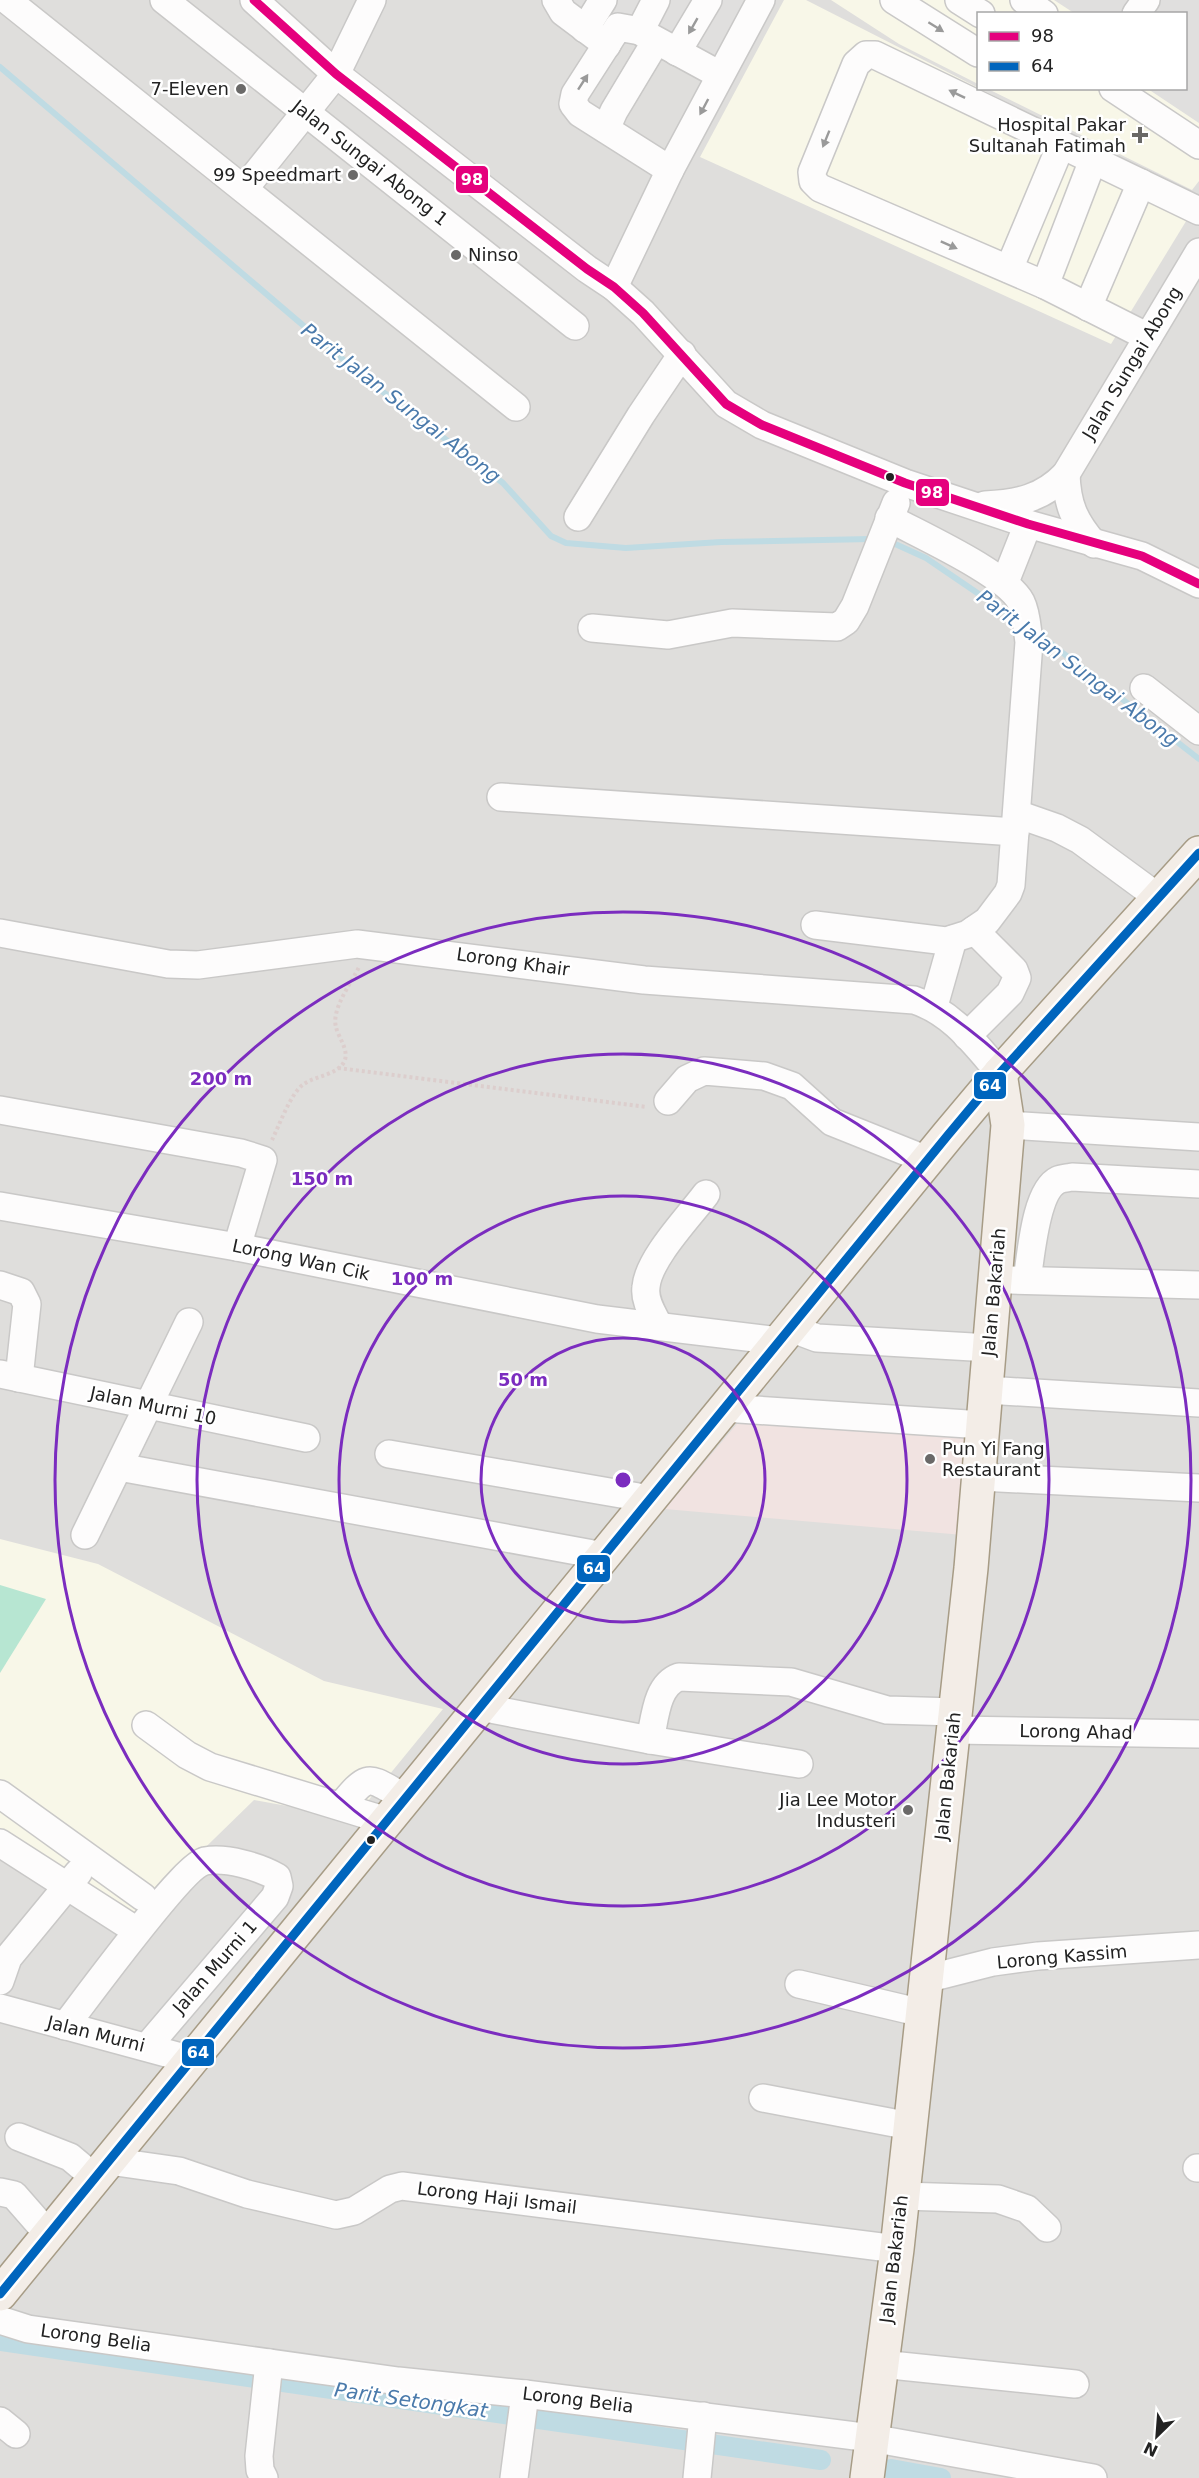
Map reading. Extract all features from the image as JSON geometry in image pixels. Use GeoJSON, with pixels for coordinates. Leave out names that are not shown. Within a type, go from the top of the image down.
{"type":"FeatureCollection","features":[{"type":"Feature","properties":{"kind":"main road"},"geometry":{"type":"LineString","coordinates":[[0,2294],[1000,1072],[1199,854]]}},
{"type":"Feature","properties":{"kind":"main road","name":"Jalan Bakariah"},"geometry":{"type":"LineString","coordinates":[[867,2478],[897,2248],[980,1477],[1008,1125],[1000,1072]]}},
{"type":"Feature","properties":{"kind":"main road"},"geometry":{"type":"LineString","coordinates":[[948,1135],[990,1118],[1008,1125]]}},
{"type":"Feature","properties":{"kind":"street"},"geometry":{"type":"LineString","coordinates":[[7,0],[516,407]]}},
{"type":"Feature","properties":{"kind":"street","name":"Jalan Sungai Abong 1"},"geometry":{"type":"LineString","coordinates":[[164,0],[575,326]]}},
{"type":"Feature","properties":{"kind":"street"},"geometry":{"type":"LineString","coordinates":[[254,0],[336,74],[587,269],[614,287],[682,354],[704,383],[726,404],[762,425],[905,483],[1028,524],[1142,556],[1199,584]]}},
{"type":"Feature","properties":{"kind":"street"},"geometry":{"type":"LineString","coordinates":[[244,189],[336,74],[372,0]]}},
{"type":"Feature","properties":{"kind":"street"},"geometry":{"type":"LineString","coordinates":[[556,0],[563,12],[607,45]]}},
{"type":"Feature","properties":{"kind":"street"},"geometry":{"type":"LineString","coordinates":[[585,28],[603,0]]}},
{"type":"Feature","properties":{"kind":"street"},"geometry":{"type":"LineString","coordinates":[[656,0],[658,41]]}},
{"type":"Feature","properties":{"kind":"street"},"geometry":{"type":"LineString","coordinates":[[606,129],[614,111],[658,41],[708,0]]}},
{"type":"Feature","properties":{"kind":"street"},"geometry":{"type":"LineString","coordinates":[[614,287],[670,170],[761,0]]}},
{"type":"Feature","properties":{"kind":"street"},"geometry":{"type":"LineString","coordinates":[[894,0],[977,52]]}},
{"type":"Feature","properties":{"kind":"street"},"geometry":{"type":"LineString","coordinates":[[959,0],[978,12]]}},
{"type":"Feature","properties":{"kind":"street"},"geometry":{"type":"LineString","coordinates":[[670,170],[580,112],[573,104],[575,94],[618,27],[658,41],[720,75]]}},
{"type":"Feature","properties":{"kind":"street"},"geometry":{"type":"LineString","coordinates":[[1148,337],[1045,285],[820,188],[813,181],[812,172],[856,64],[866,55],[875,55],[1199,211]]}},
{"type":"Feature","properties":{"kind":"street"},"geometry":{"type":"LineString","coordinates":[[1116,90],[1199,145]]}},
{"type":"Feature","properties":{"kind":"street"},"geometry":{"type":"LineString","coordinates":[[1009,269],[1061,145]]}},
{"type":"Feature","properties":{"kind":"street"},"geometry":{"type":"LineString","coordinates":[[1045,285],[1094,160]]}},
{"type":"Feature","properties":{"kind":"street"},"geometry":{"type":"LineString","coordinates":[[1088,307],[1141,183]]}},
{"type":"Feature","properties":{"kind":"street","name":"Jalan Sungai Abong"},"geometry":{"type":"LineString","coordinates":[[1066,474],[1199,252]]}},
{"type":"Feature","properties":{"kind":"street"},"geometry":{"type":"LineString","coordinates":[[578,517],[682,354]]}},
{"type":"Feature","properties":{"kind":"street"},"geometry":{"type":"LineString","coordinates":[[971,506],[1019,503],[1040,495],[1066,474]]}},
{"type":"Feature","properties":{"kind":"street"},"geometry":{"type":"LineString","coordinates":[[1066,474],[1067,495],[1074,519],[1094,544]]}},
{"type":"Feature","properties":{"kind":"street"},"geometry":{"type":"LineString","coordinates":[[592,628],[668,635],[732,623],[837,627],[846,621],[855,606],[905,483]]}},
{"type":"Feature","properties":{"kind":"street"},"geometry":{"type":"LineString","coordinates":[[815,925],[923,940],[964,935],[987,921],[1008,893],[1016,823],[1029,642],[1025,613],[1020,600],[1005,582],[890,518]]}},
{"type":"Feature","properties":{"kind":"street"},"geometry":{"type":"LineString","coordinates":[[1005,582],[1028,524]]}},
{"type":"Feature","properties":{"kind":"street"},"geometry":{"type":"LineString","coordinates":[[1144,688],[1199,731]]}},
{"type":"Feature","properties":{"kind":"street"},"geometry":{"type":"LineString","coordinates":[[501,797],[1016,823],[1057,828],[1080,840],[1159,898]]}},
{"type":"Feature","properties":{"kind":"street","name":"Lorong Khair"},"geometry":{"type":"LineString","coordinates":[[0,933],[168,964],[198,965],[357,944],[644,980],[914,1000],[934,1006],[951,1018],[1000,1072]]}},
{"type":"Feature","properties":{"kind":"street"},"geometry":{"type":"LineString","coordinates":[[934,1006],[964,935]]}},
{"type":"Feature","properties":{"kind":"street"},"geometry":{"type":"LineString","coordinates":[[964,935],[1014,970],[1017,978],[1010,993],[967,1036]]}},
{"type":"Feature","properties":{"kind":"street"},"geometry":{"type":"LineString","coordinates":[[668,1101],[687,1079],[704,1071],[764,1076],[792,1086],[832,1122],[927,1160]]}},
{"type":"Feature","properties":{"kind":"street"},"geometry":{"type":"LineString","coordinates":[[0,1110],[242,1153],[263,1160],[237,1246]]}},
{"type":"Feature","properties":{"kind":"street"},"geometry":{"type":"LineString","coordinates":[[1008,1125],[1199,1137]]}},
{"type":"Feature","properties":{"kind":"street"},"geometry":{"type":"LineString","coordinates":[[1027,1280],[1041,1205],[1049,1187],[1058,1179],[1072,1177],[1199,1184]]}},
{"type":"Feature","properties":{"kind":"street"},"geometry":{"type":"LineString","coordinates":[[659,1326],[647,1302],[645,1288],[650,1269],[706,1194]]}},
{"type":"Feature","properties":{"kind":"street","name":"Lorong Wan Cik"},"geometry":{"type":"LineString","coordinates":[[0,1206],[237,1246],[586,1317],[659,1326],[786,1333]]}},
{"type":"Feature","properties":{"kind":"street"},"geometry":{"type":"LineString","coordinates":[[995,1279],[1199,1285]]}},
{"type":"Feature","properties":{"kind":"street"},"geometry":{"type":"LineString","coordinates":[[0,1285],[21,1292],[27,1304],[9,1376]]}},
{"type":"Feature","properties":{"kind":"street"},"geometry":{"type":"LineString","coordinates":[[85,1534],[189,1322]]}},
{"type":"Feature","properties":{"kind":"street"},"geometry":{"type":"LineString","coordinates":[[786,1333],[801,1332],[817,1338],[990,1348]]}},
{"type":"Feature","properties":{"kind":"street","name":"Jalan Murni 10"},"geometry":{"type":"LineString","coordinates":[[9,1376],[306,1438]]}},
{"type":"Feature","properties":{"kind":"street"},"geometry":{"type":"LineString","coordinates":[[986,1390],[1199,1403]]}},
{"type":"Feature","properties":{"kind":"street"},"geometry":{"type":"LineString","coordinates":[[724,1408],[983,1425]]}},
{"type":"Feature","properties":{"kind":"street"},"geometry":{"type":"LineString","coordinates":[[389,1454],[650,1499]]}},
{"type":"Feature","properties":{"kind":"street"},"geometry":{"type":"LineString","coordinates":[[119,1467],[604,1556]]}},
{"type":"Feature","properties":{"kind":"street"},"geometry":{"type":"LineString","coordinates":[[980,1477],[1199,1488]]}},
{"type":"Feature","properties":{"kind":"street","name":"Lorong Ahad"},"geometry":{"type":"LineString","coordinates":[[650,1740],[663,1689],[668,1681],[679,1677],[798,1683],[887,1710],[954,1721],[1199,1734]]}},
{"type":"Feature","properties":{"kind":"street"},"geometry":{"type":"LineString","coordinates":[[480,1707],[650,1740],[799,1764]]}},
{"type":"Feature","properties":{"kind":"street"},"geometry":{"type":"LineString","coordinates":[[146,1725],[187,1755],[210,1767],[341,1806],[360,1782],[366,1780],[383,1785],[396,1810]]}},
{"type":"Feature","properties":{"kind":"street"},"geometry":{"type":"LineString","coordinates":[[0,1794],[143,1897]]}},
{"type":"Feature","properties":{"kind":"street"},"geometry":{"type":"LineString","coordinates":[[0,1843],[137,1931],[65,2026]]}},
{"type":"Feature","properties":{"kind":"street"},"geometry":{"type":"LineString","coordinates":[[0,1981],[8,1958],[90,1858]]}},
{"type":"Feature","properties":{"kind":"street","name":"Jalan Murni 1"},"geometry":{"type":"LineString","coordinates":[[137,1931],[192,1869],[204,1861],[218,1861],[262,1869],[277,1877],[279,1886],[275,1897],[147,2047]]}},
{"type":"Feature","properties":{"kind":"street","name":"Lorong Kassim"},"geometry":{"type":"LineString","coordinates":[[926,1979],[993,1962],[1038,1956],[1199,1945]]}},
{"type":"Feature","properties":{"kind":"street"},"geometry":{"type":"LineString","coordinates":[[799,1984],[922,2013]]}},
{"type":"Feature","properties":{"kind":"street","name":"Jalan Murni"},"geometry":{"type":"LineString","coordinates":[[0,2008],[192,2060]]}},
{"type":"Feature","properties":{"kind":"street"},"geometry":{"type":"LineString","coordinates":[[763,2097],[910,2127]]}},
{"type":"Feature","properties":{"kind":"street"},"geometry":{"type":"LineString","coordinates":[[19,2138],[102,2170]]}},
{"type":"Feature","properties":{"kind":"street","name":"Lorong Haji Ismail"},"geometry":{"type":"LineString","coordinates":[[102,2170],[179,2171],[247,2194],[336,2215],[354,2211],[390,2189],[402,2186],[897,2248]]}},
{"type":"Feature","properties":{"kind":"street"},"geometry":{"type":"LineString","coordinates":[[0,2192],[14,2195],[48,2235]]}},
{"type":"Feature","properties":{"kind":"street"},"geometry":{"type":"LineString","coordinates":[[902,2196],[998,2199],[1028,2209],[1047,2229]]}},
{"type":"Feature","properties":{"kind":"street","name":"Lorong Belia"},"geometry":{"type":"LineString","coordinates":[[0,2320],[28,2329],[398,2381],[701,2445],[871,2438],[1093,2478]]}},
{"type":"Feature","properties":{"kind":"street"},"geometry":{"type":"LineString","coordinates":[[264,2478],[260,2470],[259,2456],[269,2363]]}},
{"type":"Feature","properties":{"kind":"street"},"geometry":{"type":"LineString","coordinates":[[881,2364],[1075,2384]]}},
{"type":"Feature","properties":{"kind":"street"},"geometry":{"type":"LineString","coordinates":[[514,2478],[522,2407]]}},
{"type":"Feature","properties":{"kind":"path"},"geometry":{"type":"LineString","coordinates":[[263,1160],[297,1091],[304,1084],[338,1068],[345,1062],[346,1054],[335,1025],[337,1011],[370,945]]}},
{"type":"Feature","properties":{"kind":"path"},"geometry":{"type":"LineString","coordinates":[[338,1068],[646,1107],[668,1101]]}},
{"type":"Feature","properties":{"kind":"shaded area"},"geometry":{"type":"Polygon","coordinates":[[[0,0],[1199,0],[1199,2478],[0,2478],[0,0]]]}},
{"type":"Feature","properties":{"kind":"shaded area"},"geometry":{"type":"Polygon","coordinates":[[[571,0],[767,0],[718,84],[571,0]]]}},
{"type":"Feature","properties":{"kind":"shaded area"},"geometry":{"type":"Polygon","coordinates":[[[784,0],[806,0],[977,87],[977,90],[983,90],[1199,200],[1111,344],[700,157],[784,0]]]}},
{"type":"Feature","properties":{"kind":"shaded area","name":"Hospital Pakar Sultanah Fatimah"},"geometry":{"type":"Polygon","coordinates":[[[831,0],[1199,0],[1199,181],[1192,190],[990,90],[1187,90],[1187,12],[977,12],[977,83],[899,44],[831,0]]]}},
{"type":"Feature","properties":{"kind":"shaded area"},"geometry":{"type":"Polygon","coordinates":[[[1054,0],[1199,0],[1199,123],[1150,90],[1187,90],[1187,12],[1072,12],[1054,0]]]}},
{"type":"Feature","properties":{"kind":"shaded area"},"geometry":{"type":"Polygon","coordinates":[[[742,1418],[971,1433],[963,1535],[665,1509],[742,1418]]]}},
{"type":"Feature","properties":{"kind":"shaded area"},"geometry":{"type":"Polygon","coordinates":[[[0,1539],[98,1564],[324,1681],[443,1709],[354,1818],[254,1800],[136,1915],[0,1828],[0,1539]]]}},
{"type":"Feature","properties":{"kind":"green space"},"geometry":{"type":"Polygon","coordinates":[[[0,1585],[46,1599],[0,1673],[0,1585]]]}},
{"type":"Feature","properties":{"kind":"waterway","name":"Parit Jalan Sungai Abong"},"geometry":{"type":"LineString","coordinates":[[0,67],[366,379],[503,483],[551,536],[566,543],[626,548],[721,542],[871,539]]}},
{"type":"Feature","properties":{"kind":"waterway","name":"Parit Jalan Sungai Abong"},"geometry":{"type":"LineString","coordinates":[[893,543],[926,558],[1017,620]]}},
{"type":"Feature","properties":{"kind":"waterway","name":"Parit Jalan Sungai Abong"},"geometry":{"type":"LineString","coordinates":[[1036,632],[1199,759]]}},
{"type":"Feature","properties":{"kind":"waterway","name":"Parit Setongkat"},"geometry":{"type":"LineString","coordinates":[[0,2341],[821,2460]]}},
{"type":"Feature","properties":{"kind":"waterway","name":"Parit Setongkat"},"geometry":{"type":"LineString","coordinates":[[891,2469],[941,2478]]}},
{"type":"Feature","properties":{"kind":"transit line","name":"98"},"geometry":{"type":"LineString","coordinates":[[254,0],[336,74],[587,269],[614,287],[643,313],[726,404],[762,425],[905,483],[1028,524],[1142,556],[1199,584]]}},
{"type":"Feature","properties":{"kind":"transit line","name":"64"},"geometry":{"type":"LineString","coordinates":[[0,2294],[948,1135],[1000,1073],[1199,853]]}},
{"type":"Feature","properties":{"kind":"place","name":"7-Eleven"},"geometry":{"type":"Point","coordinates":[241,89]}},
{"type":"Feature","properties":{"kind":"place","name":"Hospital Pakar Sultanah Fatimah"},"geometry":{"type":"Point","coordinates":[1140,135]}},
{"type":"Feature","properties":{"kind":"place","name":"99 Speedmart"},"geometry":{"type":"Point","coordinates":[353,175]}},
{"type":"Feature","properties":{"kind":"place","name":"Ninso"},"geometry":{"type":"Point","coordinates":[456,255]}},
{"type":"Feature","properties":{"kind":"place","name":"Pun Yi Fang Restaurant"},"geometry":{"type":"Point","coordinates":[930,1459]}},
{"type":"Feature","properties":{"kind":"place","name":"Jia Lee Motor Industeri"},"geometry":{"type":"Point","coordinates":[908,1810]}}]}
